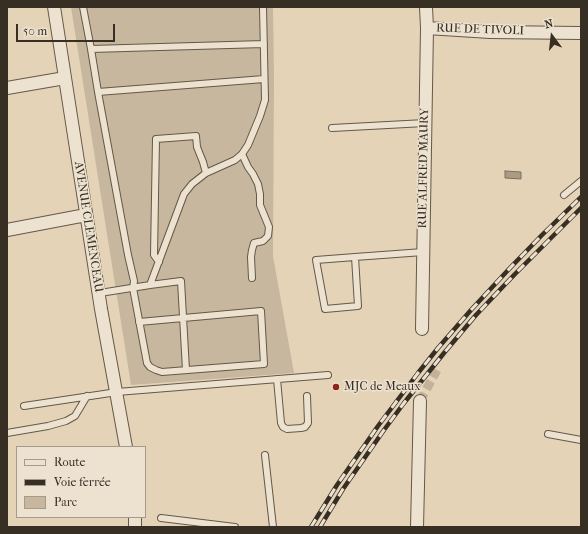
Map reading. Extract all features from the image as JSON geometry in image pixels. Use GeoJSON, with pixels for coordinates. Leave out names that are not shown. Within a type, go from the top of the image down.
{"type":"FeatureCollection","features":[{"type":"Feature","properties":{"kind":"street","name":"AVENUE CLEMENCEAU"},"geometry":{"type":"LineString","coordinates":[[54,7],[86,215],[100,293],[101,309],[126,446]]}},
{"type":"Feature","properties":{"kind":"street","name":"RUE ALFRED MAURY"},"geometry":{"type":"LineString","coordinates":[[422,330],[427,28],[426,7]]}},
{"type":"Feature","properties":{"kind":"street","name":"RUE DE TIVOLI"},"geometry":{"type":"LineString","coordinates":[[427,28],[490,32],[581,33]]}},
{"type":"Feature","properties":{"kind":"street"},"geometry":{"type":"LineString","coordinates":[[7,88],[65,78]]}},
{"type":"Feature","properties":{"kind":"street"},"geometry":{"type":"LineString","coordinates":[[7,230],[86,215]]}},
{"type":"Feature","properties":{"kind":"street"},"geometry":{"type":"LineString","coordinates":[[417,527],[420,401]]}},
{"type":"Feature","properties":{"kind":"lane"},"geometry":{"type":"LineString","coordinates":[[83,7],[134,281],[133,288],[139,322],[147,363],[150,367],[162,372],[264,364],[261,311],[139,322]]}},
{"type":"Feature","properties":{"kind":"lane"},"geometry":{"type":"LineString","coordinates":[[150,285],[184,194],[192,184],[206,173],[235,160],[242,154],[248,145],[260,116],[265,100],[263,7]]}},
{"type":"Feature","properties":{"kind":"lane"},"geometry":{"type":"LineString","coordinates":[[91,49],[264,44]]}},
{"type":"Feature","properties":{"kind":"lane"},"geometry":{"type":"LineString","coordinates":[[98,92],[264,79]]}},
{"type":"Feature","properties":{"kind":"lane"},"geometry":{"type":"LineString","coordinates":[[332,128],[425,123]]}},
{"type":"Feature","properties":{"kind":"lane"},"geometry":{"type":"LineString","coordinates":[[159,262],[154,255],[156,138],[196,136],[197,147],[206,173]]}},
{"type":"Feature","properties":{"kind":"lane"},"geometry":{"type":"LineString","coordinates":[[242,154],[258,184],[260,205],[269,227],[268,236],[263,241],[254,243],[251,258],[252,278]]}},
{"type":"Feature","properties":{"kind":"lane"},"geometry":{"type":"LineString","coordinates":[[564,195],[581,181]]}},
{"type":"Feature","properties":{"kind":"lane"},"geometry":{"type":"LineString","coordinates":[[355,257],[358,306],[325,309],[316,260],[355,257],[423,252]]}},
{"type":"Feature","properties":{"kind":"lane"},"geometry":{"type":"LineString","coordinates":[[100,293],[181,281],[186,370]]}},
{"type":"Feature","properties":{"kind":"lane"},"geometry":{"type":"LineString","coordinates":[[24,406],[117,392],[328,375]]}},
{"type":"Feature","properties":{"kind":"lane"},"geometry":{"type":"LineString","coordinates":[[277,379],[281,423],[283,427],[287,429],[306,427],[308,423],[307,396]]}},
{"type":"Feature","properties":{"kind":"lane"},"geometry":{"type":"LineString","coordinates":[[7,433],[48,426],[66,421],[75,416],[87,396]]}},
{"type":"Feature","properties":{"kind":"lane"},"geometry":{"type":"LineString","coordinates":[[548,434],[581,440]]}},
{"type":"Feature","properties":{"kind":"lane"},"geometry":{"type":"LineString","coordinates":[[264,455],[273,527]]}},
{"type":"Feature","properties":{"kind":"lane"},"geometry":{"type":"LineString","coordinates":[[161,518],[235,527]]}},
{"type":"Feature","properties":{"kind":"green space"},"geometry":{"type":"Polygon","coordinates":[[[71,7],[273,7],[273,256],[294,373],[131,385],[71,7]]]}},
{"type":"Feature","properties":{"kind":"shaded area"},"geometry":{"type":"Polygon","coordinates":[[[505,171],[521,172],[521,179],[505,178],[505,171]]]}},
{"type":"Feature","properties":{"kind":"tunnel"},"geometry":{"type":"LineString","coordinates":[[420,401],[437,370]]}},
{"type":"Feature","properties":{"kind":"railway"},"geometry":{"type":"LineString","coordinates":[[311,527],[337,485],[378,426],[438,348],[510,268],[581,197]]}},
{"type":"Feature","properties":{"kind":"railway"},"geometry":{"type":"LineString","coordinates":[[320,527],[343,489],[384,430],[444,353],[476,315],[581,208]]}},
{"type":"Feature","properties":{"kind":"place","name":"MJC de Meaux"},"geometry":{"type":"Point","coordinates":[336,387]}}]}
